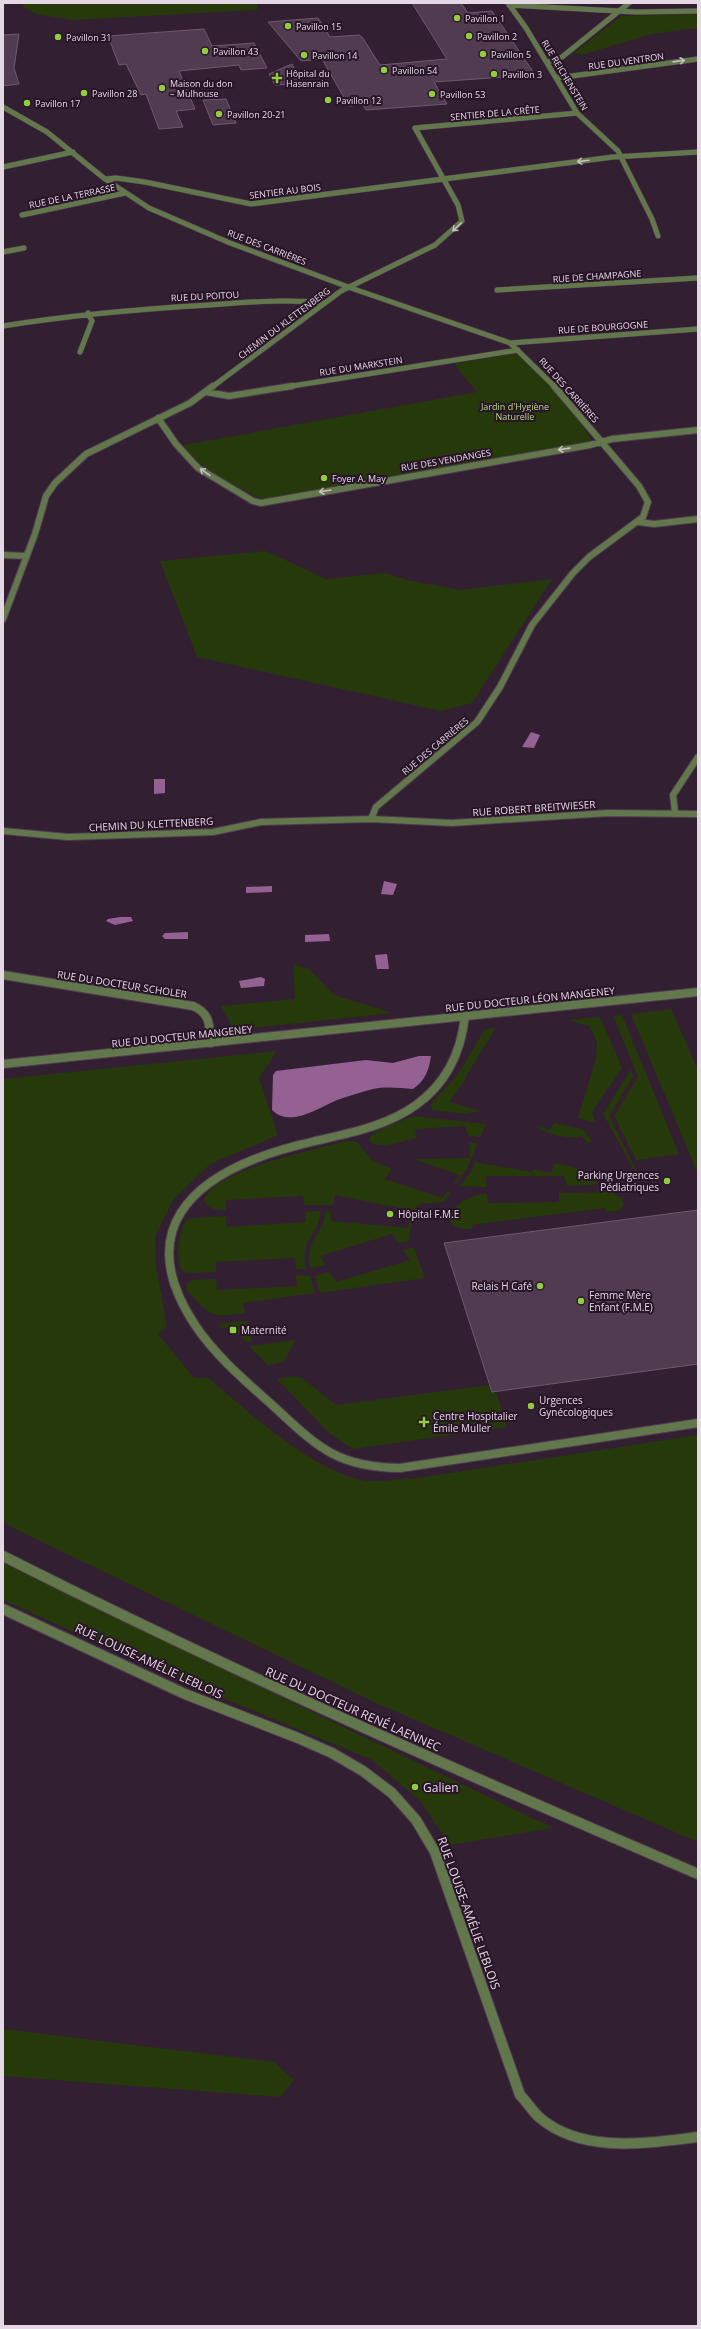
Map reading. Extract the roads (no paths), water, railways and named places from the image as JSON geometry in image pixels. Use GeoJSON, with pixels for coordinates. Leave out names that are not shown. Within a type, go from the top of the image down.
{"type":"FeatureCollection","features":[{"type":"Feature","properties":{"kind":"street"},"geometry":{"type":"LineString","coordinates":[[548,62],[562,57],[629,3]]}},
{"type":"Feature","properties":{"kind":"street"},"geometry":{"type":"LineString","coordinates":[[508,4],[620,11],[698,11]]}},
{"type":"Feature","properties":{"kind":"street","name":"RUE REICHENSTEIN"},"geometry":{"type":"LineString","coordinates":[[508,4],[548,62],[577,113],[607,140],[621,157],[658,236]]}},
{"type":"Feature","properties":{"kind":"street","name":"RUE DU VENTRON"},"geometry":{"type":"LineString","coordinates":[[557,78],[698,59]]}},
{"type":"Feature","properties":{"kind":"street","name":"RUE DES CARRIÈRES"},"geometry":{"type":"LineString","coordinates":[[3,107],[46,132],[105,179],[149,208],[223,240],[351,288],[510,343],[558,389],[639,486],[648,502],[646,512],[639,522],[589,557],[573,573],[532,625],[500,687],[477,722],[376,807],[371,819]]}},
{"type":"Feature","properties":{"kind":"street","name":"SENTIER DE LA CRÊTE"},"geometry":{"type":"LineString","coordinates":[[445,180],[415,128],[577,113]]}},
{"type":"Feature","properties":{"kind":"street"},"geometry":{"type":"LineString","coordinates":[[3,167],[73,152]]}},
{"type":"Feature","properties":{"kind":"street"},"geometry":{"type":"LineString","coordinates":[[445,180],[621,157],[698,152]]}},
{"type":"Feature","properties":{"kind":"street","name":"SENTIER AU BOIS"},"geometry":{"type":"LineString","coordinates":[[105,179],[116,178],[145,182],[251,204],[445,180]]}},
{"type":"Feature","properties":{"kind":"street","name":"CHEMIN DU KLETTENBERG"},"geometry":{"type":"LineString","coordinates":[[3,619],[35,534],[41,507],[55,483],[86,454],[190,403],[324,303],[435,245],[461,222],[458,205],[445,180]]}},
{"type":"Feature","properties":{"kind":"street","name":"RUE DE LA TERRASSE"},"geometry":{"type":"LineString","coordinates":[[22,215],[125,193]]}},
{"type":"Feature","properties":{"kind":"street"},"geometry":{"type":"LineString","coordinates":[[3,252],[24,248]]}},
{"type":"Feature","properties":{"kind":"street","name":"RUE DE CHAMPAGNE"},"geometry":{"type":"LineString","coordinates":[[497,290],[698,278]]}},
{"type":"Feature","properties":{"kind":"street","name":"RUE DU POITOU"},"geometry":{"type":"LineString","coordinates":[[3,326],[88,313],[137,308],[293,300],[324,303]]}},
{"type":"Feature","properties":{"kind":"street"},"geometry":{"type":"LineString","coordinates":[[80,352],[92,322],[88,313]]}},
{"type":"Feature","properties":{"kind":"street","name":"RUE DE BOURGOGNE"},"geometry":{"type":"LineString","coordinates":[[510,343],[698,329]]}},
{"type":"Feature","properties":{"kind":"street","name":"RUE DU MARKSTEIN"},"geometry":{"type":"LineString","coordinates":[[206,392],[229,396],[518,350]]}},
{"type":"Feature","properties":{"kind":"street","name":"RUE DES VENDANGES"},"geometry":{"type":"LineString","coordinates":[[158,418],[176,444],[198,468],[253,501],[261,502],[602,442],[698,430]]}},
{"type":"Feature","properties":{"kind":"street"},"geometry":{"type":"LineString","coordinates":[[639,522],[654,524],[698,519]]}},
{"type":"Feature","properties":{"kind":"street"},"geometry":{"type":"LineString","coordinates":[[3,555],[26,556]]}},
{"type":"Feature","properties":{"kind":"street"},"geometry":{"type":"LineString","coordinates":[[675,812],[673,795],[698,757]]}},
{"type":"Feature","properties":{"kind":"street","name":"RUE ROBERT BREITWIESER"},"geometry":{"type":"LineString","coordinates":[[371,819],[452,823],[608,813],[675,812],[698,814]]}},
{"type":"Feature","properties":{"kind":"street","name":"CHEMIN DU KLETTENBERG"},"geometry":{"type":"LineString","coordinates":[[3,831],[76,837],[213,832],[261,822],[371,819]]}},
{"type":"Feature","properties":{"kind":"street","name":"RUE DU DOCTEUR SCHOLER"},"geometry":{"type":"LineString","coordinates":[[3,975],[193,1006],[204,1011],[208,1019],[211,1043]]}},
{"type":"Feature","properties":{"kind":"street","name":"RUE DU DOCTEUR LÉON MANGENEY"},"geometry":{"type":"LineString","coordinates":[[363,1027],[698,992]]}},
{"type":"Feature","properties":{"kind":"street"},"geometry":{"type":"LineString","coordinates":[[465,1016],[462,1040],[449,1072],[431,1094],[410,1108],[382,1123],[281,1150],[238,1165],[208,1183],[193,1197],[172,1227],[168,1255],[169,1268],[177,1292],[194,1324],[232,1368],[305,1434],[332,1456],[360,1466],[400,1468],[698,1423]]}},
{"type":"Feature","properties":{"kind":"street","name":"RUE DU DOCTEUR MANGENEY"},"geometry":{"type":"LineString","coordinates":[[3,1064],[363,1027]]}},
{"type":"Feature","properties":{"kind":"street","name":"RUE DU DOCTEUR RENÉ LAENNEC"},"geometry":{"type":"LineString","coordinates":[[3,1556],[211,1658],[340,1718],[698,1874]]}},
{"type":"Feature","properties":{"kind":"street","name":"RUE LOUISE-AMÉLIE LEBLOIS"},"geometry":{"type":"LineString","coordinates":[[3,1609],[116,1660],[194,1698],[286,1733],[347,1761],[393,1793],[427,1835],[520,2095],[540,2118],[554,2128],[577,2137],[629,2144],[698,2137]]}},
{"type":"Feature","properties":{"kind":"place","name":"Pavillon 1"},"geometry":{"type":"Point","coordinates":[457,18]}},
{"type":"Feature","properties":{"kind":"place","name":"Pavillon 15"},"geometry":{"type":"Point","coordinates":[288,26]}},
{"type":"Feature","properties":{"kind":"place","name":"Pavillon 2"},"geometry":{"type":"Point","coordinates":[469,36]}},
{"type":"Feature","properties":{"kind":"place","name":"Pavillon 31"},"geometry":{"type":"Point","coordinates":[58,37]}},
{"type":"Feature","properties":{"kind":"place","name":"Pavillon 43"},"geometry":{"type":"Point","coordinates":[205,51]}},
{"type":"Feature","properties":{"kind":"place","name":"Pavillon 5"},"geometry":{"type":"Point","coordinates":[483,54]}},
{"type":"Feature","properties":{"kind":"place","name":"Pavillon 14"},"geometry":{"type":"Point","coordinates":[304,55]}},
{"type":"Feature","properties":{"kind":"place","name":"Pavillon 54"},"geometry":{"type":"Point","coordinates":[384,70]}},
{"type":"Feature","properties":{"kind":"place","name":"Pavillon 3"},"geometry":{"type":"Point","coordinates":[494,74]}},
{"type":"Feature","properties":{"kind":"place","name":"Hôpital du Hasenrain"},"geometry":{"type":"Point","coordinates":[277,78]}},
{"type":"Feature","properties":{"kind":"place","name":"Maison du don – Mulhouse"},"geometry":{"type":"Point","coordinates":[162,88]}},
{"type":"Feature","properties":{"kind":"place","name":"Pavillon 28"},"geometry":{"type":"Point","coordinates":[84,93]}},
{"type":"Feature","properties":{"kind":"place","name":"Pavillon 53"},"geometry":{"type":"Point","coordinates":[432,94]}},
{"type":"Feature","properties":{"kind":"place","name":"Pavillon 12"},"geometry":{"type":"Point","coordinates":[328,100]}},
{"type":"Feature","properties":{"kind":"place","name":"Pavillon 17"},"geometry":{"type":"Point","coordinates":[27,103]}},
{"type":"Feature","properties":{"kind":"place","name":"Pavillon 20-21"},"geometry":{"type":"Point","coordinates":[219,114]}},
{"type":"Feature","properties":{"kind":"place","name":"Foyer A. May"},"geometry":{"type":"Point","coordinates":[324,478]}},
{"type":"Feature","properties":{"kind":"place","name":"Parking Urgences Pédiatriques"},"geometry":{"type":"Point","coordinates":[667,1181]}},
{"type":"Feature","properties":{"kind":"place","name":"Hôpital F.M.E"},"geometry":{"type":"Point","coordinates":[390,1214]}},
{"type":"Feature","properties":{"kind":"place","name":"Relais H Café"},"geometry":{"type":"Point","coordinates":[540,1286]}},
{"type":"Feature","properties":{"kind":"place","name":"Femme Mère Enfant (F.M.E)"},"geometry":{"type":"Point","coordinates":[581,1301]}},
{"type":"Feature","properties":{"kind":"place","name":"Maternité"},"geometry":{"type":"Point","coordinates":[233,1330]}},
{"type":"Feature","properties":{"kind":"place","name":"Urgences Gynécologiques"},"geometry":{"type":"Point","coordinates":[531,1406]}},
{"type":"Feature","properties":{"kind":"place","name":"Centre Hospitalier Émile Muller"},"geometry":{"type":"Point","coordinates":[424,1422]}},
{"type":"Feature","properties":{"kind":"place","name":"Galien"},"geometry":{"type":"Point","coordinates":[415,1787]}},
{"type":"Feature","properties":{"kind":"park label","name":"Jardin d'Hygiène Naturelle"},"geometry":{"type":"Point","coordinates":[515,412]}}]}
